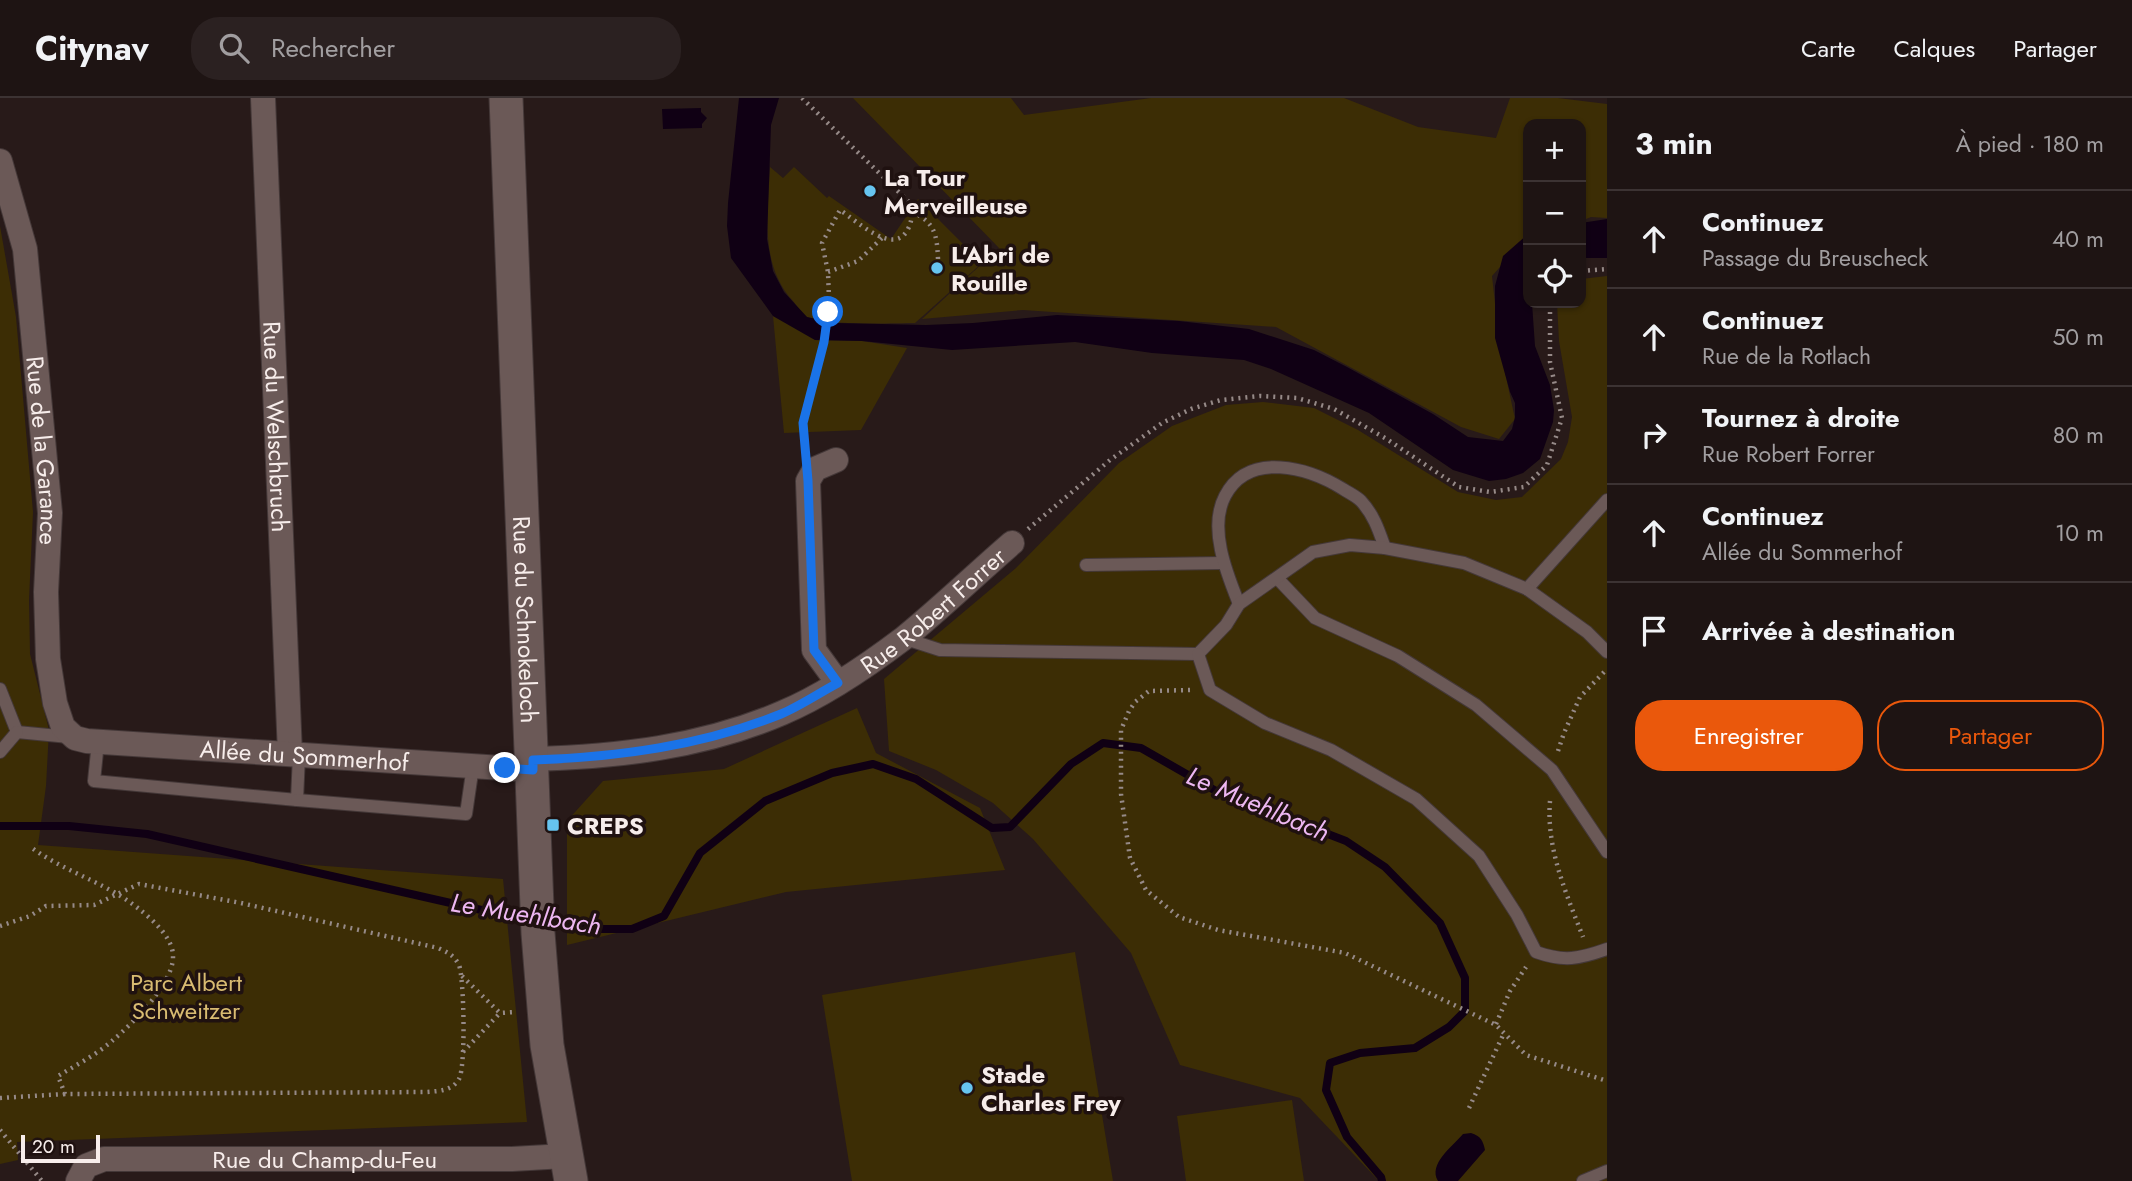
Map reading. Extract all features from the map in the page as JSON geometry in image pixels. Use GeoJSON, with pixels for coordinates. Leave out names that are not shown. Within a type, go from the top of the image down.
{"type":"FeatureCollection","features":[{"type":"Feature","properties":{"kind":"street","name":"Rue du Welschbruch"},"geometry":{"type":"LineString","coordinates":[[263,98],[294,754]]}},
{"type":"Feature","properties":{"kind":"street","name":"Rue du Schnokeloch"},"geometry":{"type":"LineString","coordinates":[[506,98],[538,933],[547,1045],[568,1168]]}},
{"type":"Feature","properties":{"kind":"street","name":"Rue de la Garance"},"geometry":{"type":"LineString","coordinates":[[0,161],[25,249],[50,513],[46,592],[48,659],[55,703],[64,726],[86,740]]}},
{"type":"Feature","properties":{"kind":"street"},"geometry":{"type":"LineString","coordinates":[[836,460],[815,469],[808,481],[814,650],[838,683]]}},
{"type":"Feature","properties":{"kind":"street","name":"Rue Robert Forrer"},"geometry":{"type":"LineString","coordinates":[[533,765],[618,755],[713,737],[783,713],[838,683],[904,638],[1012,543]]}},
{"type":"Feature","properties":{"kind":"street","name":"Allée du Sommerhof"},"geometry":{"type":"LineString","coordinates":[[86,740],[473,766],[533,765]]}},
{"type":"Feature","properties":{"kind":"street","name":"Rue du Champ-du-Feu"},"geometry":{"type":"LineString","coordinates":[[82,1174],[104,1159],[512,1159],[568,1168]]}},
{"type":"Feature","properties":{"kind":"lane"},"geometry":{"type":"LineString","coordinates":[[1240,604],[1223,564],[1219,525],[1224,497],[1237,480],[1255,469],[1287,467],[1323,477],[1360,500],[1376,520],[1385,548]]}},
{"type":"Feature","properties":{"kind":"lane"},"geometry":{"type":"LineString","coordinates":[[1527,589],[1607,500]]}},
{"type":"Feature","properties":{"kind":"lane"},"geometry":{"type":"LineString","coordinates":[[904,638],[940,650],[1198,654],[1226,625],[1240,604],[1313,552],[1350,545],[1385,548],[1464,563],[1527,589],[1587,632],[1607,652]]}},
{"type":"Feature","properties":{"kind":"lane"},"geometry":{"type":"LineString","coordinates":[[1086,565],[1223,564]]}},
{"type":"Feature","properties":{"kind":"lane"},"geometry":{"type":"LineString","coordinates":[[1277,578],[1315,618],[1398,656],[1476,705],[1552,770],[1607,852]]}},
{"type":"Feature","properties":{"kind":"lane"},"geometry":{"type":"LineString","coordinates":[[1198,654],[1210,690],[1265,723],[1331,750],[1416,799],[1479,856],[1517,915],[1536,952],[1556,959],[1578,959],[1607,949]]}},
{"type":"Feature","properties":{"kind":"lane"},"geometry":{"type":"LineString","coordinates":[[0,689],[17,732]]}},
{"type":"Feature","properties":{"kind":"lane"},"geometry":{"type":"LineString","coordinates":[[17,732],[86,740],[94,781],[466,814],[473,766]]}},
{"type":"Feature","properties":{"kind":"lane"},"geometry":{"type":"LineString","coordinates":[[0,752],[17,732]]}},
{"type":"Feature","properties":{"kind":"lane"},"geometry":{"type":"LineString","coordinates":[[294,754],[296,800]]}},
{"type":"Feature","properties":{"kind":"lane"},"geometry":{"type":"LineString","coordinates":[[1583,1181],[1607,1171]]}},
{"type":"Feature","properties":{"kind":"path"},"geometry":{"type":"LineString","coordinates":[[802,98],[909,202],[912,212],[910,226],[903,238],[897,240],[883,238],[840,210],[822,243],[828,272],[828,312],[824,342],[803,423],[808,481]]}},
{"type":"Feature","properties":{"kind":"path"},"geometry":{"type":"LineString","coordinates":[[912,212],[925,218],[932,227],[938,259]]}},
{"type":"Feature","properties":{"kind":"path"},"geometry":{"type":"LineString","coordinates":[[828,272],[858,261],[883,238]]}},
{"type":"Feature","properties":{"kind":"path"},"geometry":{"type":"LineString","coordinates":[[1586,271],[1607,269]]}},
{"type":"Feature","properties":{"kind":"path"},"geometry":{"type":"LineString","coordinates":[[1012,543],[1110,460],[1162,423],[1191,409],[1260,396],[1297,398],[1334,409],[1385,438],[1459,487],[1490,492],[1524,487],[1547,465],[1562,418],[1550,362],[1550,308]]}},
{"type":"Feature","properties":{"kind":"path"},"geometry":{"type":"LineString","coordinates":[[1210,690],[1149,691],[1135,702],[1124,720],[1121,730],[1121,794],[1130,858],[1146,890],[1179,917],[1219,930],[1345,953],[1496,1024],[1526,1055],[1607,1082]]}},
{"type":"Feature","properties":{"kind":"path"},"geometry":{"type":"LineString","coordinates":[[32,848],[139,909],[166,936],[173,953],[171,971],[147,1006],[111,1042],[58,1076],[65,1094]]}},
{"type":"Feature","properties":{"kind":"path"},"geometry":{"type":"LineString","coordinates":[[0,926],[46,906],[94,905],[139,884],[438,948],[450,953],[463,976],[500,1013],[463,1052]]}},
{"type":"Feature","properties":{"kind":"path"},"geometry":{"type":"LineString","coordinates":[[1496,1024],[1510,991],[1536,952]]}},
{"type":"Feature","properties":{"kind":"path"},"geometry":{"type":"LineString","coordinates":[[0,1098],[65,1094],[441,1091],[452,1087],[462,1072],[463,976]]}},
{"type":"Feature","properties":{"kind":"path"},"geometry":{"type":"LineString","coordinates":[[1469,1108],[1504,1033]]}},
{"type":"Feature","properties":{"kind":"path"},"geometry":{"type":"LineString","coordinates":[[0,1130],[42,1181]]}},
{"type":"Feature","properties":{"kind":"green space"},"geometry":{"type":"Polygon","coordinates":[[[853,98],[1011,98],[1024,115],[1151,98],[1344,98],[1418,127],[1496,138],[1510,98],[1558,98],[1607,104],[1607,218],[1586,219],[1586,119],[1523,119],[1523,241],[1492,276],[1500,349],[1515,419],[1499,439],[1461,427],[1276,327],[1023,310],[922,319],[999,248],[853,98]]]}},
{"type":"Feature","properties":{"kind":"green space"},"geometry":{"type":"Polygon","coordinates":[[[770,167],[783,178],[794,167],[827,198],[829,196],[891,239],[918,199],[982,263],[915,323],[843,323],[807,317],[782,287],[770,254],[767,220],[770,167]]]}},
{"type":"Feature","properties":{"kind":"green space","name":"Parc Albert Schweitzer"},"geometry":{"type":"Polygon","coordinates":[[[0,226],[16,317],[33,512],[29,600],[30,654],[49,730],[46,786],[38,845],[503,879],[527,1122],[17,1142],[18,1160],[0,1164],[0,226]]]}},
{"type":"Feature","properties":{"kind":"green space"},"geometry":{"type":"Polygon","coordinates":[[[1607,276],[1607,1181],[1379,1181],[1300,1098],[1180,1065],[1131,953],[1033,839],[993,803],[936,770],[889,751],[884,679],[1016,568],[1119,463],[1172,426],[1226,405],[1263,402],[1314,408],[1358,430],[1458,492],[1496,500],[1522,497],[1561,459],[1568,442],[1572,417],[1559,341],[1557,308],[1586,308],[1586,278],[1607,276]]]}},
{"type":"Feature","properties":{"kind":"green space"},"geometry":{"type":"Polygon","coordinates":[[[773,316],[815,340],[862,341],[907,348],[861,430],[784,433],[773,316]]]}},
{"type":"Feature","properties":{"kind":"green space"},"geometry":{"type":"Polygon","coordinates":[[[857,708],[876,753],[980,808],[1005,870],[786,892],[567,945],[567,821],[603,781],[724,769],[857,708]]]}},
{"type":"Feature","properties":{"kind":"green space","name":"Stade Charles Frey"},"geometry":{"type":"Polygon","coordinates":[[[1075,952],[1113,1181],[852,1181],[822,995],[1075,952]]]}},
{"type":"Feature","properties":{"kind":"green space"},"geometry":{"type":"Polygon","coordinates":[[[1292,1100],[1304,1181],[1186,1181],[1177,1116],[1292,1100]]]}},
{"type":"Feature","properties":{"kind":"shaded area"},"geometry":{"type":"Polygon","coordinates":[[[739,98],[779,98],[771,125],[767,239],[773,271],[784,292],[807,317],[836,323],[926,325],[1057,315],[1179,321],[1249,329],[1314,350],[1433,414],[1468,437],[1503,441],[1512,429],[1515,403],[1495,338],[1495,286],[1503,256],[1523,238],[1523,308],[1532,308],[1535,346],[1550,385],[1553,422],[1540,459],[1523,473],[1489,481],[1453,470],[1369,413],[1271,369],[1244,360],[1152,353],[1075,342],[952,350],[862,341],[815,340],[773,316],[731,258],[727,226],[739,98]]]}},
{"type":"Feature","properties":{"kind":"shaded area"},"geometry":{"type":"Polygon","coordinates":[[[701,108],[707,118],[702,128],[663,129],[662,109],[701,108]]]}},
{"type":"Feature","properties":{"kind":"shaded area"},"geometry":{"type":"Polygon","coordinates":[[[1607,219],[1607,258],[1586,258],[1586,222],[1607,219]]]}},
{"type":"Feature","properties":{"kind":"shaded area"},"geometry":{"type":"Polygon","coordinates":[[[1471,1133],[1481,1139],[1485,1150],[1458,1181],[1438,1181],[1436,1168],[1443,1156],[1463,1134],[1471,1133]]]}},
{"type":"Feature","properties":{"kind":"waterway","name":"Le Muehlbach"},"geometry":{"type":"LineString","coordinates":[[546,920],[598,929],[632,929],[664,916],[700,853],[765,801],[832,773],[873,764],[916,779],[992,828],[1010,827],[1071,764],[1103,743],[1141,748],[1216,791],[1346,841],[1385,867],[1440,923],[1465,978],[1465,1011],[1449,1027],[1415,1048],[1360,1053],[1330,1063],[1326,1090],[1347,1137],[1382,1181]]}},
{"type":"Feature","properties":{"kind":"waterway","name":"Le Muehlbach"},"geometry":{"type":"LineString","coordinates":[[0,826],[69,826],[147,834],[508,916],[530,918]]}},
{"type":"Feature","properties":{"kind":"place","name":"La Tour Merveilleuse"},"geometry":{"type":"Point","coordinates":[870,191]}},
{"type":"Feature","properties":{"kind":"place","name":"L'Abri de Rouille"},"geometry":{"type":"Point","coordinates":[937,268]}},
{"type":"Feature","properties":{"kind":"place","name":"CREPS"},"geometry":{"type":"Point","coordinates":[553,825]}},
{"type":"Feature","properties":{"kind":"place","name":"Stade Charles Frey"},"geometry":{"type":"Point","coordinates":[967,1088]}},
{"type":"Feature","properties":{"kind":"route"},"geometry":{"type":"LineString","coordinates":[[505,768],[533,770],[533,760],[618,755],[713,737],[783,713],[838,683],[814,650],[808,481],[803,432],[824,342],[828,312]]}}]}
